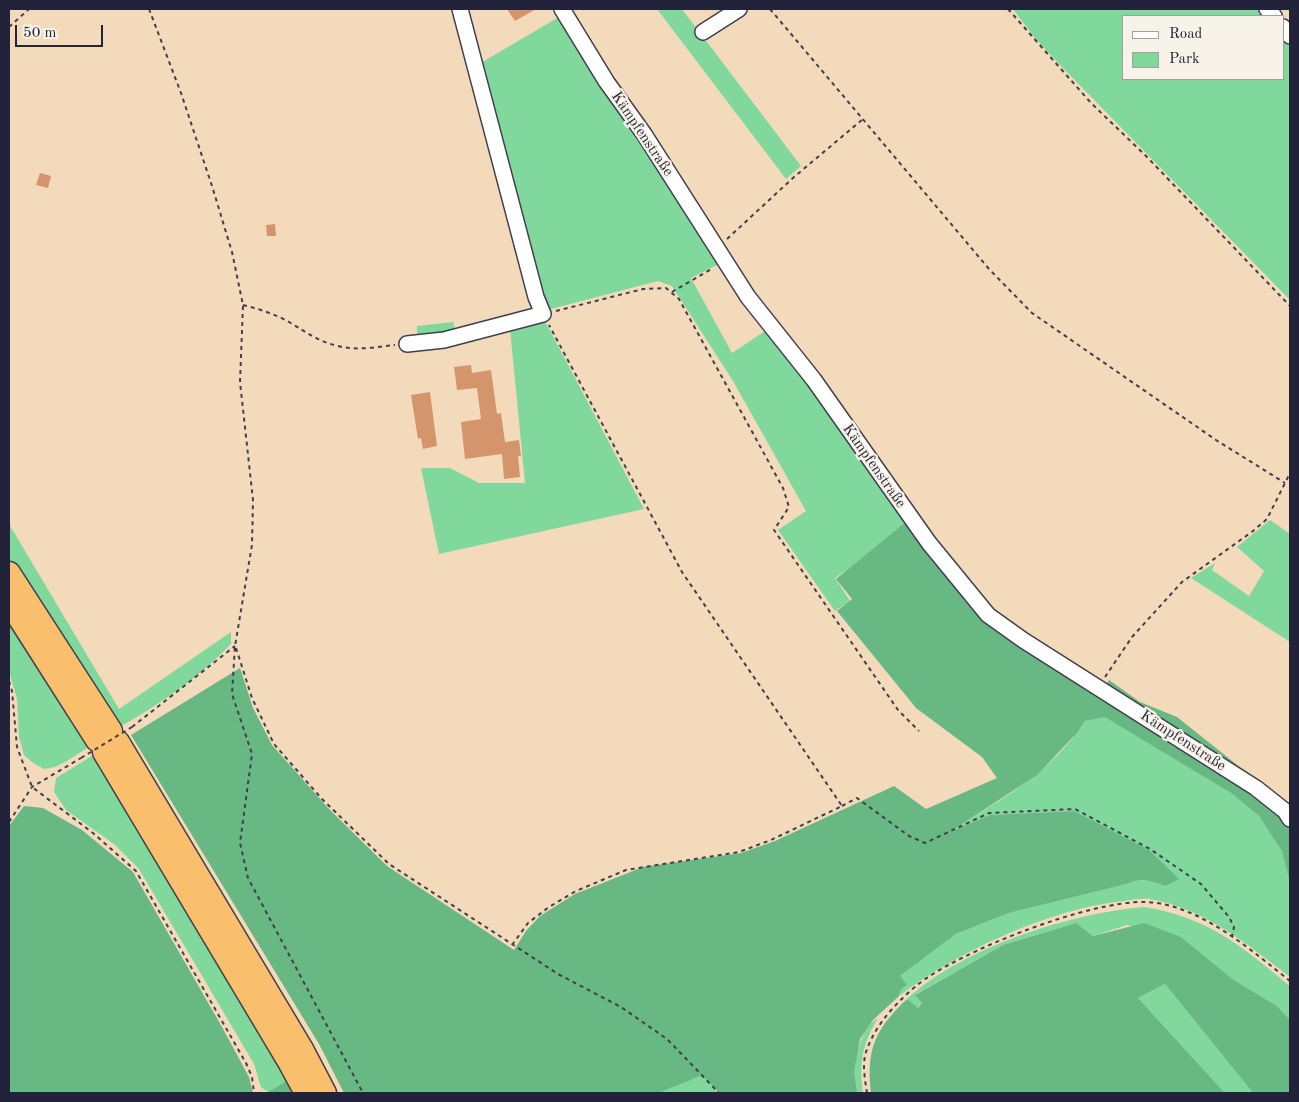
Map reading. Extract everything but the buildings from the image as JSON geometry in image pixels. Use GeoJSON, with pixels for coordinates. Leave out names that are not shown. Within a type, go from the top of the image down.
{"type":"FeatureCollection","features":[{"type":"Feature","properties":{"kind":"highway"},"geometry":{"type":"LineString","coordinates":[[9,573],[298,1042],[325,1093]]}},
{"type":"Feature","properties":{"kind":"highway"},"geometry":{"type":"LineString","coordinates":[[9,602],[112,738],[306,1093]]}},
{"type":"Feature","properties":{"kind":"street"},"geometry":{"type":"LineString","coordinates":[[407,344],[444,340],[543,314],[536,297],[460,9]]}},
{"type":"Feature","properties":{"kind":"street","name":"Kämpfenstraße"},"geometry":{"type":"LineString","coordinates":[[562,9],[582,43],[748,297],[814,380],[929,543],[988,615],[1256,788],[1285,811],[1290,819]]}},
{"type":"Feature","properties":{"kind":"street"},"geometry":{"type":"LineString","coordinates":[[703,32],[739,9]]}},
{"type":"Feature","properties":{"kind":"path"},"geometry":{"type":"LineString","coordinates":[[9,27],[29,9]]}},
{"type":"Feature","properties":{"kind":"path"},"geometry":{"type":"LineString","coordinates":[[149,9],[181,94],[212,186],[232,252],[242,305],[240,382],[253,509],[252,544],[235,646],[232,694],[252,754],[240,842],[242,861],[248,878],[364,1093]]}},
{"type":"Feature","properties":{"kind":"path"},"geometry":{"type":"LineString","coordinates":[[770,9],[990,269],[1032,313],[1216,440],[1285,483]]}},
{"type":"Feature","properties":{"kind":"path"},"geometry":{"type":"LineString","coordinates":[[1008,9],[1091,103],[1236,248],[1290,306]]}},
{"type":"Feature","properties":{"kind":"path"},"geometry":{"type":"LineString","coordinates":[[717,247],[863,119]]}},
{"type":"Feature","properties":{"kind":"path"},"geometry":{"type":"LineString","coordinates":[[671,292],[726,262]]}},
{"type":"Feature","properties":{"kind":"path"},"geometry":{"type":"LineString","coordinates":[[842,806],[682,572],[543,314],[643,288],[666,288],[679,299],[783,488],[790,507],[774,530],[898,710],[919,731]]}},
{"type":"Feature","properties":{"kind":"path"},"geometry":{"type":"LineString","coordinates":[[242,305],[264,310],[315,339],[339,347],[363,348],[407,344]]}},
{"type":"Feature","properties":{"kind":"path"},"geometry":{"type":"LineString","coordinates":[[1097,687],[1132,637],[1182,582],[1253,532],[1267,518],[1290,473]]}},
{"type":"Feature","properties":{"kind":"path"},"geometry":{"type":"LineString","coordinates":[[9,822],[32,787],[112,738],[235,646]]}},
{"type":"Feature","properties":{"kind":"path"},"geometry":{"type":"LineString","coordinates":[[235,646],[252,698],[274,744],[322,799],[389,864],[558,974],[621,1007],[667,1039],[719,1093]]}},
{"type":"Feature","properties":{"kind":"path"},"geometry":{"type":"LineString","coordinates":[[9,681],[12,692],[17,747],[32,787],[94,833],[136,871],[246,1063],[252,1077],[254,1093]]}},
{"type":"Feature","properties":{"kind":"path"},"geometry":{"type":"LineString","coordinates":[[512,945],[528,923],[549,907],[576,891],[626,870],[739,852],[771,840],[857,798],[910,836],[925,843],[989,813],[1075,809],[1150,849],[1201,884],[1229,917],[1234,927],[1232,937]]}},
{"type":"Feature","properties":{"kind":"path"},"geometry":{"type":"LineString","coordinates":[[867,1093],[865,1054],[874,1033],[892,1009],[923,981],[995,942],[1072,915],[1108,906],[1146,902],[1172,907],[1204,920],[1232,937],[1290,981]]}},
{"type":"Feature","properties":{"kind":"green space"},"geometry":{"type":"Polygon","coordinates":[[[657,9],[682,9],[801,166],[786,179],[657,9]]]}},
{"type":"Feature","properties":{"kind":"green space"},"geometry":{"type":"Polygon","coordinates":[[[1013,9],[1257,9],[1263,15],[1122,15],[1122,80],[1284,80],[1284,39],[1290,47],[1290,300],[1058,63],[1034,37],[1013,9]]]}},
{"type":"Feature","properties":{"kind":"green space"},"geometry":{"type":"Polygon","coordinates":[[[559,17],[721,263],[691,278],[732,353],[768,329],[784,348],[909,527],[835,578],[850,601],[835,611],[778,530],[806,511],[733,381],[672,286],[658,281],[551,309],[541,302],[479,64],[559,17]]]}},
{"type":"Feature","properties":{"kind":"green space"},"geometry":{"type":"Polygon","coordinates":[[[537,319],[546,323],[644,509],[439,554],[421,468],[450,468],[479,483],[525,483],[510,329],[537,319]]]}},
{"type":"Feature","properties":{"kind":"green space"},"geometry":{"type":"Polygon","coordinates":[[[453,322],[456,333],[417,339],[417,326],[453,322]]]}},
{"type":"Feature","properties":{"kind":"green space"},"geometry":{"type":"Polygon","coordinates":[[[1270,520],[1290,534],[1290,642],[1191,578],[1215,563],[1212,570],[1249,596],[1264,571],[1237,547],[1270,520]]]}},
{"type":"Feature","properties":{"kind":"green space"},"geometry":{"type":"Polygon","coordinates":[[[907,521],[986,617],[1102,693],[1109,680],[1140,702],[1177,717],[1290,807],[1290,882],[1282,851],[1259,816],[1231,793],[1105,717],[1085,721],[1077,733],[1037,775],[950,832],[990,815],[1074,811],[1149,850],[1179,879],[1165,886],[1151,881],[1141,880],[1132,882],[1009,913],[956,934],[900,976],[907,985],[901,989],[898,997],[873,1020],[860,1039],[854,1072],[857,1093],[715,1093],[717,1091],[702,1075],[659,1093],[344,1093],[319,1044],[131,735],[240,668],[253,708],[272,745],[329,809],[387,866],[514,950],[526,931],[540,916],[575,894],[643,867],[741,853],[775,841],[894,786],[926,809],[997,778],[982,757],[916,708],[837,611],[852,599],[836,579],[907,521]]]}},
{"type":"Feature","properties":{"kind":"green space"},"geometry":{"type":"Polygon","coordinates":[[[9,524],[119,709],[231,632],[231,644],[205,669],[177,691],[116,729],[9,559],[9,524]]]}},
{"type":"Feature","properties":{"kind":"green space"},"geometry":{"type":"Polygon","coordinates":[[[9,618],[90,746],[55,767],[44,769],[24,755],[19,737],[17,699],[9,671],[9,618]]]}},
{"type":"Feature","properties":{"kind":"green space"},"geometry":{"type":"Polygon","coordinates":[[[1105,716],[1231,793],[1259,816],[1283,851],[1290,882],[1290,977],[1241,940],[1206,919],[1188,910],[1143,899],[1094,906],[1065,913],[1004,935],[947,964],[898,997],[900,976],[956,934],[1009,913],[1132,882],[1141,880],[1151,881],[1165,886],[1074,811],[990,815],[945,835],[1021,786],[1072,740],[1085,721],[1105,716]]]}},
{"type":"Feature","properties":{"kind":"green space"},"geometry":{"type":"Polygon","coordinates":[[[95,754],[288,1080],[268,1092],[261,1087],[254,1064],[139,869],[114,844],[66,810],[54,792],[56,778],[95,754]]]}},
{"type":"Feature","properties":{"kind":"green space"},"geometry":{"type":"Polygon","coordinates":[[[24,806],[43,808],[82,830],[133,872],[222,1027],[249,1077],[253,1093],[9,1093],[9,826],[24,806]]]}},
{"type":"Feature","properties":{"kind":"green space"},"geometry":{"type":"Polygon","coordinates":[[[1144,907],[1187,918],[1205,926],[1223,935],[1256,958],[1290,986],[1290,1020],[1277,1006],[1234,980],[1181,937],[1127,925],[1093,936],[1076,923],[1003,945],[916,994],[922,1003],[917,1008],[907,999],[930,981],[957,964],[1018,936],[1083,917],[1144,907]]]}},
{"type":"Feature","properties":{"kind":"green space"},"geometry":{"type":"Polygon","coordinates":[[[1076,923],[1093,936],[1144,923],[1181,937],[1234,980],[1277,1006],[1290,1020],[1290,1093],[1253,1093],[1165,984],[1138,998],[1225,1093],[871,1093],[870,1064],[875,1041],[887,1020],[907,999],[918,1008],[922,1003],[915,995],[1003,945],[1076,923]]]}},
{"type":"Feature","properties":{"kind":"green space"},"geometry":{"type":"Polygon","coordinates":[[[1165,984],[1253,1093],[1225,1093],[1138,998],[1165,984]]]}},
{"type":"Feature","properties":{"kind":"green space"},"geometry":{"type":"Polygon","coordinates":[[[878,1018],[868,1037],[863,1054],[861,1072],[863,1093],[857,1093],[854,1075],[857,1052],[865,1031],[878,1018]]]}},
{"type":"Feature","properties":{"kind":"green space"},"geometry":{"type":"Polygon","coordinates":[[[702,1074],[717,1092],[659,1093],[702,1074]]]}},
{"type":"Feature","properties":{"kind":"green space"},"geometry":{"type":"Polygon","coordinates":[[[288,1080],[295,1093],[267,1093],[268,1092],[288,1080]]]}}]}
